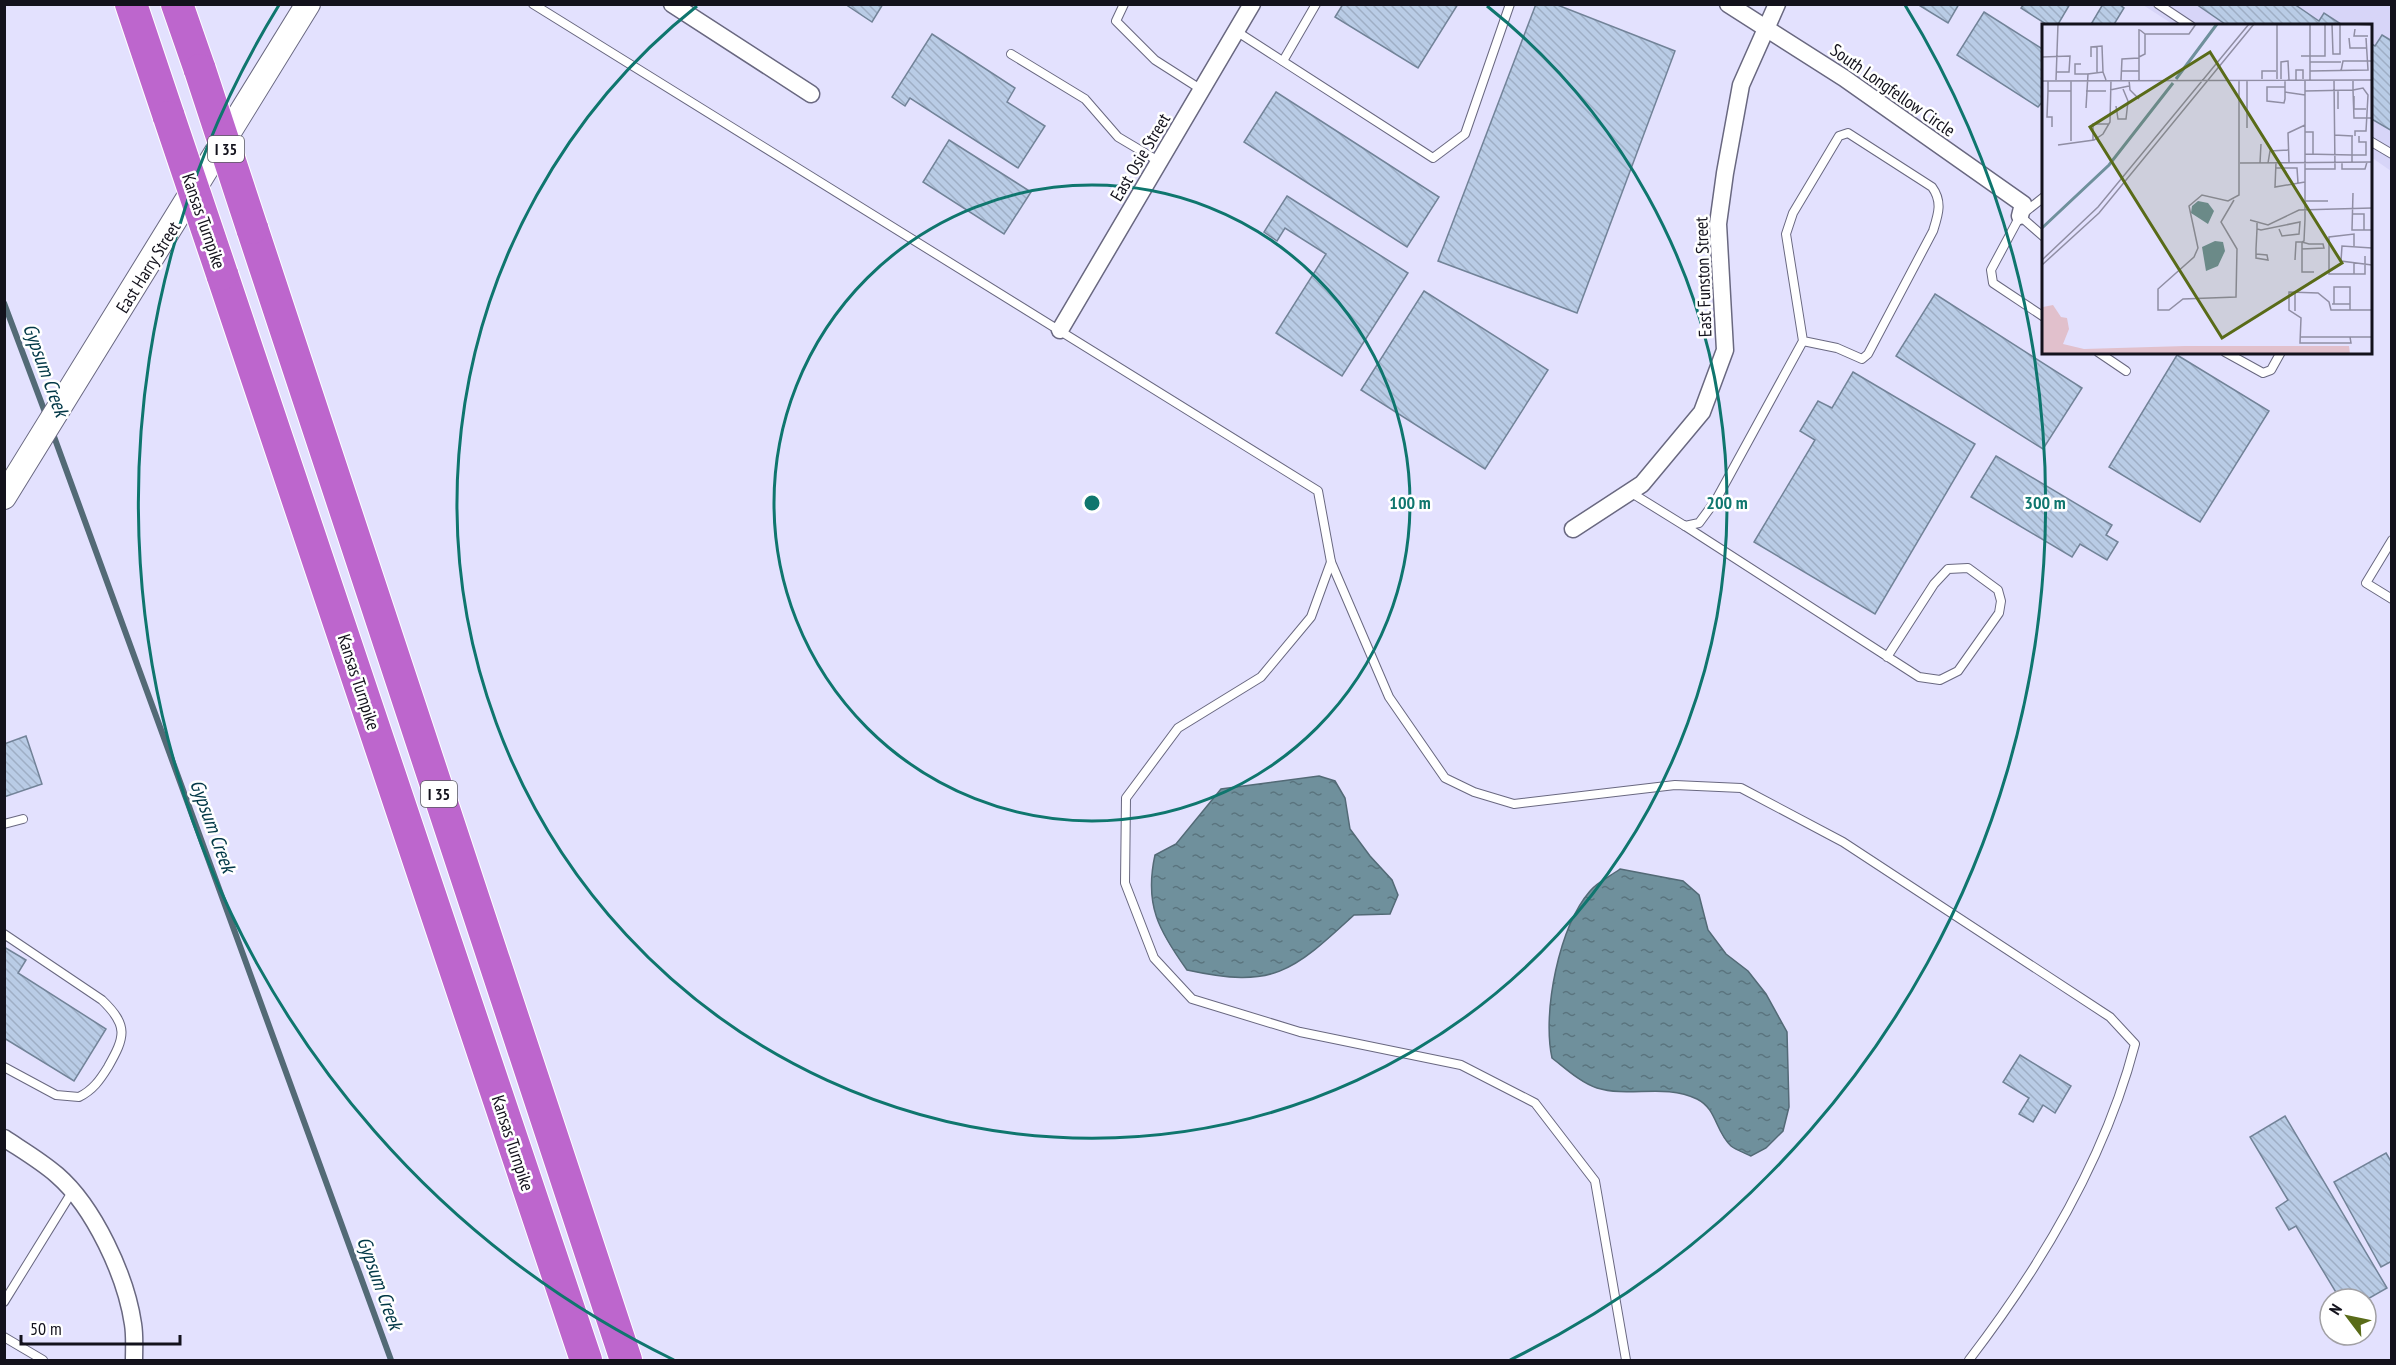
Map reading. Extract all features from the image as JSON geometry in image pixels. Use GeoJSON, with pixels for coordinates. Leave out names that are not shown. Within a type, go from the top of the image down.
{"type":"FeatureCollection","features":[{"type":"Feature","properties":{"kind":"highway","name":"Kansas Turnpike"},"geometry":{"type":"LineString","coordinates":[[131,4],[586,1360]]}},
{"type":"Feature","properties":{"kind":"highway","name":"I 35"},"geometry":{"type":"LineString","coordinates":[[177,4],[626,1360]]}},
{"type":"Feature","properties":{"kind":"main road","name":"East Harry Street"},"geometry":{"type":"LineString","coordinates":[[4,497],[308,4]]}},
{"type":"Feature","properties":{"kind":"street"},"geometry":{"type":"LineString","coordinates":[[672,4],[811,94]]}},
{"type":"Feature","properties":{"kind":"street","name":"East Osie Street"},"geometry":{"type":"LineString","coordinates":[[1060,330],[1252,4]]}},
{"type":"Feature","properties":{"kind":"street","name":"South Longfellow Circle"},"geometry":{"type":"LineString","coordinates":[[1728,4],[1844,78],[2023,204],[2020,216]]}},
{"type":"Feature","properties":{"kind":"street","name":"East Funston Street"},"geometry":{"type":"LineString","coordinates":[[1573,529],[1642,484],[1702,412],[1725,350],[1718,224],[1741,85],[1777,4]]}},
{"type":"Feature","properties":{"kind":"street"},"geometry":{"type":"LineString","coordinates":[[4,1138],[58,1176],[86,1210],[109,1251],[126,1291],[133,1325],[134,1360]]}},
{"type":"Feature","properties":{"kind":"lane"},"geometry":{"type":"LineString","coordinates":[[533,4],[1318,491],[1331,562],[1389,698],[1445,778],[1474,792],[1514,804],[1675,785],[1741,788],[1843,842],[2110,1017],[2135,1044],[2124,1086],[2074,1202],[1993,1329],[1969,1360]]}},
{"type":"Feature","properties":{"kind":"lane"},"geometry":{"type":"LineString","coordinates":[[1124,4],[1116,21],[1155,60],[1202,90]]}},
{"type":"Feature","properties":{"kind":"lane"},"geometry":{"type":"LineString","coordinates":[[1283,61],[1316,4]]}},
{"type":"Feature","properties":{"kind":"lane"},"geometry":{"type":"LineString","coordinates":[[1236,31],[1433,158],[1465,134],[1510,4]]}},
{"type":"Feature","properties":{"kind":"lane"},"geometry":{"type":"LineString","coordinates":[[2158,4],[2188,24]]}},
{"type":"Feature","properties":{"kind":"lane"},"geometry":{"type":"LineString","coordinates":[[1011,54],[1084,99],[1118,137],[1160,162]]}},
{"type":"Feature","properties":{"kind":"lane"},"geometry":{"type":"LineString","coordinates":[[1685,526],[1699,523],[1716,500],[1803,341],[1786,234],[1788,224],[1839,136],[1848,133],[1932,187],[1938,196],[1940,209],[1933,231],[1868,354],[1862,359],[1837,348],[1803,341]]}},
{"type":"Feature","properties":{"kind":"lane"},"geometry":{"type":"LineString","coordinates":[[2372,142],[2391,154]]}},
{"type":"Feature","properties":{"kind":"lane"},"geometry":{"type":"LineString","coordinates":[[2042,198],[2020,216],[1991,270],[1993,283],[2042,316]]}},
{"type":"Feature","properties":{"kind":"lane"},"geometry":{"type":"LineString","coordinates":[[2020,216],[2042,236]]}},
{"type":"Feature","properties":{"kind":"lane"},"geometry":{"type":"LineString","coordinates":[[2101,354],[2126,371]]}},
{"type":"Feature","properties":{"kind":"lane"},"geometry":{"type":"LineString","coordinates":[[2229,354],[2263,373],[2271,370],[2280,354]]}},
{"type":"Feature","properties":{"kind":"lane"},"geometry":{"type":"LineString","coordinates":[[1630,492],[1685,526],[1887,657],[1919,677],[1940,680],[1958,671],[1974,653],[1999,613],[2001,601],[1998,591],[1968,568],[1948,569],[1934,584],[1887,657]]}},
{"type":"Feature","properties":{"kind":"lane"},"geometry":{"type":"LineString","coordinates":[[2391,540],[2366,583],[2391,599]]}},
{"type":"Feature","properties":{"kind":"lane"},"geometry":{"type":"LineString","coordinates":[[1331,562],[1311,618],[1261,677],[1178,728],[1126,798],[1125,883],[1154,958],[1192,999],[1300,1032],[1461,1065],[1535,1103],[1595,1181],[1626,1360]]}},
{"type":"Feature","properties":{"kind":"lane"},"geometry":{"type":"LineString","coordinates":[[4,824],[22,819]]}},
{"type":"Feature","properties":{"kind":"lane"},"geometry":{"type":"LineString","coordinates":[[4,934],[102,1000],[115,1012],[122,1030],[122,1043],[100,1082],[79,1097],[56,1095],[4,1067]]}},
{"type":"Feature","properties":{"kind":"lane"},"geometry":{"type":"LineString","coordinates":[[4,1302],[72,1192]]}},
{"type":"Feature","properties":{"kind":"lane"},"geometry":{"type":"LineString","coordinates":[[4,1337],[43,1360]]}},
{"type":"Feature","properties":{"kind":"shaded area"},"geometry":{"type":"Polygon","coordinates":[[[2143,5],[2391,5],[2391,171],[2372,158],[2372,24],[2172,24],[2143,5]]]}},
{"type":"Feature","properties":{"kind":"water"},"geometry":{"type":"Polygon","coordinates":[[[1319,776],[1335,781],[1345,798],[1350,829],[1392,880],[1398,895],[1390,914],[1354,915],[1333,935],[1297,962],[1280,971],[1262,976],[1241,977],[1187,970],[1169,943],[1156,917],[1151,889],[1155,855],[1176,844],[1221,789],[1319,776]]]}},
{"type":"Feature","properties":{"kind":"water"},"geometry":{"type":"Polygon","coordinates":[[[1620,869],[1683,881],[1699,895],[1708,930],[1726,954],[1748,971],[1766,994],[1787,1032],[1789,1107],[1783,1131],[1766,1148],[1751,1156],[1731,1146],[1708,1108],[1697,1099],[1672,1092],[1622,1092],[1597,1088],[1579,1079],[1552,1058],[1549,1039],[1551,994],[1562,948],[1579,907],[1590,891],[1620,869]]]}},
{"type":"Feature","properties":{"kind":"building"},"geometry":{"type":"Polygon","coordinates":[[[845,4],[883,4],[872,22],[845,4]]]}},
{"type":"Feature","properties":{"kind":"building"},"geometry":{"type":"Polygon","coordinates":[[[1343,4],[1458,4],[1418,68],[1335,17],[1343,4]]]}},
{"type":"Feature","properties":{"kind":"building"},"geometry":{"type":"Polygon","coordinates":[[[1536,4],[1555,4],[1675,51],[1577,313],[1438,261],[1536,4]]]}},
{"type":"Feature","properties":{"kind":"building"},"geometry":{"type":"Polygon","coordinates":[[[1917,4],[1959,4],[1948,23],[1917,4]]]}},
{"type":"Feature","properties":{"kind":"building"},"geometry":{"type":"Polygon","coordinates":[[[2024,4],[2070,4],[2058,24],[2046,24],[2021,8],[2024,4]]]}},
{"type":"Feature","properties":{"kind":"building"},"geometry":{"type":"Polygon","coordinates":[[[2103,4],[2119,4],[2124,8],[2114,24],[2091,24],[2103,4]]]}},
{"type":"Feature","properties":{"kind":"building"},"geometry":{"type":"Polygon","coordinates":[[[2196,4],[2294,4],[2319,21],[2324,13],[2341,24],[2225,24],[2196,4]]]}},
{"type":"Feature","properties":{"kind":"building"},"geometry":{"type":"Polygon","coordinates":[[[1984,12],[2042,49],[2042,102],[2038,107],[1957,55],[1984,12]]]}},
{"type":"Feature","properties":{"kind":"building"},"geometry":{"type":"Polygon","coordinates":[[[932,34],[1015,88],[1007,102],[1045,126],[1018,168],[910,98],[905,106],[892,97],[932,34]]]}},
{"type":"Feature","properties":{"kind":"building"},"geometry":{"type":"Polygon","coordinates":[[[2382,35],[2392,41],[2392,131],[2372,119],[2372,44],[2375,46],[2382,35]]]}},
{"type":"Feature","properties":{"kind":"building"},"geometry":{"type":"Polygon","coordinates":[[[1276,92],[1439,197],[1407,247],[1244,142],[1276,92]]]}},
{"type":"Feature","properties":{"kind":"building"},"geometry":{"type":"Polygon","coordinates":[[[949,140],[1031,192],[1004,234],[923,182],[949,140]]]}},
{"type":"Feature","properties":{"kind":"building"},"geometry":{"type":"Polygon","coordinates":[[[1287,196],[1408,273],[1342,376],[1276,333],[1326,254],[1285,228],[1277,241],[1264,232],[1287,196]]]}},
{"type":"Feature","properties":{"kind":"building"},"geometry":{"type":"Polygon","coordinates":[[[1424,291],[1548,370],[1485,469],[1361,390],[1424,291]]]}},
{"type":"Feature","properties":{"kind":"building"},"geometry":{"type":"Polygon","coordinates":[[[1935,294],[2082,388],[2043,449],[1896,356],[1935,294]]]}},
{"type":"Feature","properties":{"kind":"building"},"geometry":{"type":"Polygon","coordinates":[[[2177,355],[2269,411],[2200,522],[2109,467],[2177,355]]]}},
{"type":"Feature","properties":{"kind":"building"},"geometry":{"type":"Polygon","coordinates":[[[1853,372],[1975,444],[1875,614],[1754,542],[1815,440],[1800,431],[1818,401],[1832,408],[1853,372]]]}},
{"type":"Feature","properties":{"kind":"building"},"geometry":{"type":"Polygon","coordinates":[[[1996,456],[2112,525],[2106,535],[2118,542],[2107,560],[2080,544],[2072,557],[1971,497],[1996,456]]]}},
{"type":"Feature","properties":{"kind":"building"},"geometry":{"type":"Polygon","coordinates":[[[26,736],[42,784],[4,797],[4,744],[26,736]]]}},
{"type":"Feature","properties":{"kind":"building"},"geometry":{"type":"Polygon","coordinates":[[[4,947],[26,960],[18,973],[106,1029],[74,1081],[4,1038],[4,947]]]}},
{"type":"Feature","properties":{"kind":"building"},"geometry":{"type":"Polygon","coordinates":[[[2020,1055],[2071,1086],[2055,1113],[2043,1105],[2033,1122],[2019,1114],[2029,1098],[2003,1082],[2020,1055]]]}},
{"type":"Feature","properties":{"kind":"building"},"geometry":{"type":"Polygon","coordinates":[[[2285,1116],[2387,1288],[2378,1293],[2378,1287],[2333,1287],[2296,1226],[2289,1230],[2276,1208],[2288,1200],[2250,1137],[2285,1116]]]}},
{"type":"Feature","properties":{"kind":"building"},"geometry":{"type":"Polygon","coordinates":[[[2386,1153],[2392,1163],[2392,1261],[2381,1267],[2334,1182],[2386,1153]]]}},
{"type":"Feature","properties":{"kind":"waterway","name":"Gypsum Creek"},"geometry":{"type":"LineString","coordinates":[[4,303],[46,415]]}},
{"type":"Feature","properties":{"kind":"waterway","name":"Gypsum Creek"},"geometry":{"type":"LineString","coordinates":[[52,431],[391,1360]]}}]}
